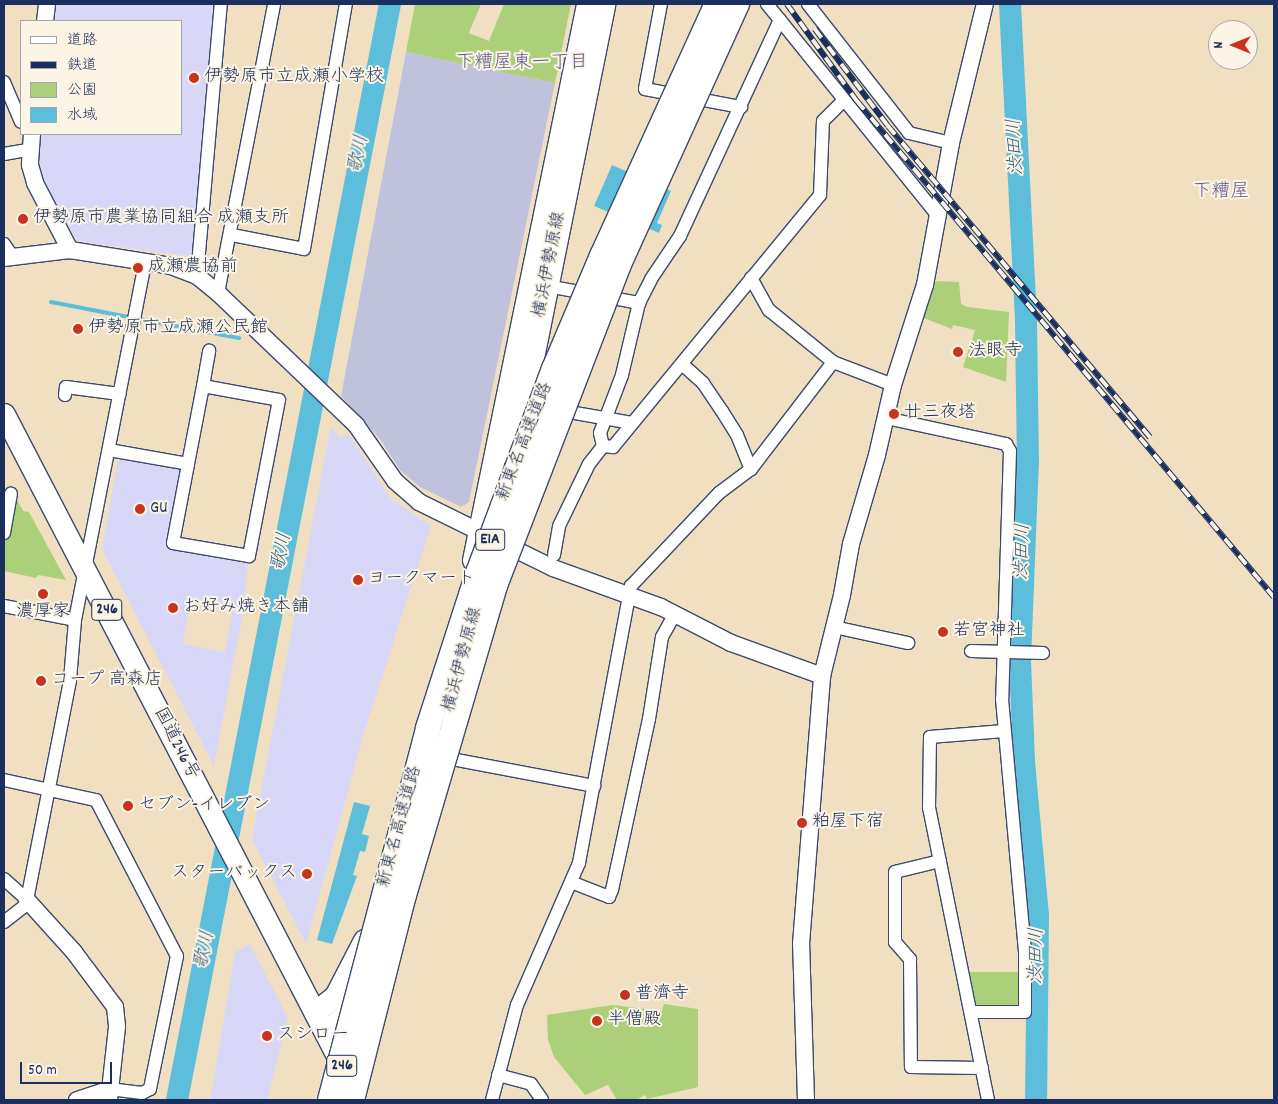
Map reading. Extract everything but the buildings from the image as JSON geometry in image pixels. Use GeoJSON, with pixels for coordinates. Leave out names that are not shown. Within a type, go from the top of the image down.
{"type":"FeatureCollection","features":[{"type":"Feature","properties":{"kind":"highway","name":"新東名高速道路"},"geometry":{"type":"LineString","coordinates":[[330,1100],[428,728],[478,573],[558,360],[717,4]]}},
{"type":"Feature","properties":{"kind":"highway","name":"新東名高速道路"},"geometry":{"type":"LineString","coordinates":[[352,1100],[404,895],[496,583],[615,272],[737,4]]}},
{"type":"Feature","properties":{"kind":"main road","name":"横浜伊勢原線"},"geometry":{"type":"LineString","coordinates":[[325,1031],[344,1015],[367,975],[399,897],[438,756],[488,537],[587,4]]}},
{"type":"Feature","properties":{"kind":"main road","name":"横浜伊勢原線"},"geometry":{"type":"LineString","coordinates":[[315,1012],[334,996],[354,966],[384,893],[488,537],[524,403],[604,4]]}},
{"type":"Feature","properties":{"kind":"main road","name":"国道246号"},"geometry":{"type":"LineString","coordinates":[[4,414],[360,1100]]}},
{"type":"Feature","properties":{"kind":"street"},"geometry":{"type":"LineString","coordinates":[[45,20],[46,4]]}},
{"type":"Feature","properties":{"kind":"street"},"geometry":{"type":"LineString","coordinates":[[197,276],[221,4]]}},
{"type":"Feature","properties":{"kind":"street"},"geometry":{"type":"LineString","coordinates":[[218,292],[232,235],[274,4]]}},
{"type":"Feature","properties":{"kind":"street"},"geometry":{"type":"LineString","coordinates":[[232,235],[304,248],[346,4]]}},
{"type":"Feature","properties":{"kind":"street"},"geometry":{"type":"LineString","coordinates":[[661,4],[645,89],[741,107]]}},
{"type":"Feature","properties":{"kind":"street"},"geometry":{"type":"LineString","coordinates":[[766,4],[939,217]]}},
{"type":"Feature","properties":{"kind":"street"},"geometry":{"type":"LineString","coordinates":[[808,4],[909,133],[951,143]]}},
{"type":"Feature","properties":{"kind":"street"},"geometry":{"type":"LineString","coordinates":[[806,1100],[801,944],[822,676],[834,627],[850,544],[886,418],[893,385],[925,286],[951,143],[985,4]]}},
{"type":"Feature","properties":{"kind":"street"},"geometry":{"type":"LineString","coordinates":[[603,446],[599,438],[622,374],[639,303],[651,279],[676,245],[780,20]]}},
{"type":"Feature","properties":{"kind":"street"},"geometry":{"type":"LineString","coordinates":[[4,82],[20,120]]}},
{"type":"Feature","properties":{"kind":"street"},"geometry":{"type":"LineString","coordinates":[[603,446],[613,447],[820,195],[823,121],[843,101]]}},
{"type":"Feature","properties":{"kind":"street"},"geometry":{"type":"LineString","coordinates":[[4,154],[32,142],[35,183],[70,250]]}},
{"type":"Feature","properties":{"kind":"street"},"geometry":{"type":"LineString","coordinates":[[6,253],[70,250],[171,266],[197,276],[218,292],[326,395],[361,431],[383,466],[406,493],[430,509],[568,574],[675,614],[731,643],[822,676]]}},
{"type":"Feature","properties":{"kind":"street"},"geometry":{"type":"LineString","coordinates":[[4,922],[28,901],[70,680],[75,620],[145,262]]}},
{"type":"Feature","properties":{"kind":"street"},"geometry":{"type":"LineString","coordinates":[[751,278],[769,310],[833,362],[893,385]]}},
{"type":"Feature","properties":{"kind":"street"},"geometry":{"type":"LineString","coordinates":[[547,286],[639,303]]}},
{"type":"Feature","properties":{"kind":"street"},"geometry":{"type":"LineString","coordinates":[[203,386],[278,400],[249,556],[173,543],[209,351]]}},
{"type":"Feature","properties":{"kind":"street"},"geometry":{"type":"LineString","coordinates":[[492,1100],[517,1005],[578,863],[594,786],[628,595],[638,577],[719,493],[751,469],[833,362]]}},
{"type":"Feature","properties":{"kind":"street"},"geometry":{"type":"LineString","coordinates":[[682,364],[703,383],[722,411],[737,435],[751,469]]}},
{"type":"Feature","properties":{"kind":"street"},"geometry":{"type":"LineString","coordinates":[[66,387],[120,394]]}},
{"type":"Feature","properties":{"kind":"street"},"geometry":{"type":"LineString","coordinates":[[524,403],[632,423]]}},
{"type":"Feature","properties":{"kind":"street"},"geometry":{"type":"LineString","coordinates":[[886,418],[1006,444],[1010,451],[1004,731],[1025,944],[1025,1012],[972,1012]]}},
{"type":"Feature","properties":{"kind":"street"},"geometry":{"type":"LineString","coordinates":[[554,555],[562,519],[588,464],[603,446]]}},
{"type":"Feature","properties":{"kind":"street"},"geometry":{"type":"LineString","coordinates":[[109,450],[188,464]]}},
{"type":"Feature","properties":{"kind":"street"},"geometry":{"type":"LineString","coordinates":[[4,533],[11,494]]}},
{"type":"Feature","properties":{"kind":"street"},"geometry":{"type":"LineString","coordinates":[[4,606],[75,620]]}},
{"type":"Feature","properties":{"kind":"street"},"geometry":{"type":"LineString","coordinates":[[571,882],[609,896],[612,890],[649,719],[662,637],[675,614]]}},
{"type":"Feature","properties":{"kind":"street"},"geometry":{"type":"LineString","coordinates":[[834,627],[908,643]]}},
{"type":"Feature","properties":{"kind":"street"},"geometry":{"type":"LineString","coordinates":[[971,651],[1043,653]]}},
{"type":"Feature","properties":{"kind":"street"},"geometry":{"type":"LineString","coordinates":[[988,1100],[972,1012],[929,808],[930,737],[1004,731]]}},
{"type":"Feature","properties":{"kind":"street"},"geometry":{"type":"LineString","coordinates":[[438,756],[594,786]]}},
{"type":"Feature","properties":{"kind":"street"},"geometry":{"type":"LineString","coordinates":[[4,780],[50,788],[96,800],[177,956],[150,1089],[142,1093],[78,1100]]}},
{"type":"Feature","properties":{"kind":"street"},"geometry":{"type":"LineString","coordinates":[[940,861],[895,872],[895,942],[910,959],[911,1067],[982,1068]]}},
{"type":"Feature","properties":{"kind":"street"},"geometry":{"type":"LineString","coordinates":[[4,879],[28,901],[74,952],[115,1008],[117,1027],[110,1095]]}},
{"type":"Feature","properties":{"kind":"street"},"geometry":{"type":"LineString","coordinates":[[498,1075],[531,1084],[542,1100]]}},
{"type":"Feature","properties":{"kind":"shaded area","name":"伊勢原市立成瀬小学校"},"geometry":{"type":"Polygon","coordinates":[[[55,4],[213,4],[195,257],[77,241],[39,173],[40,135],[182,135],[182,20],[53,20],[55,4]]]}},
{"type":"Feature","properties":{"kind":"shaded area"},"geometry":{"type":"Polygon","coordinates":[[[406,52],[555,83],[469,502],[461,507],[420,487],[400,470],[380,439],[341,396],[406,52]]]}},
{"type":"Feature","properties":{"kind":"shaded area"},"geometry":{"type":"Polygon","coordinates":[[[331,426],[340,437],[349,435],[392,500],[431,525],[363,736],[306,944],[252,839],[331,426]]]}},
{"type":"Feature","properties":{"kind":"shaded area"},"geometry":{"type":"Polygon","coordinates":[[[122,457],[178,467],[181,472],[167,547],[248,564],[244,607],[214,766],[102,549],[118,461],[122,457]],[[191,598],[183,644],[225,652],[233,606],[191,598]]]}},
{"type":"Feature","properties":{"kind":"shaded area"},"geometry":{"type":"Polygon","coordinates":[[[250,944],[288,1018],[267,1100],[210,1100],[235,952],[250,944]]]}},
{"type":"Feature","properties":{"kind":"green space"},"geometry":{"type":"Polygon","coordinates":[[[415,4],[481,4],[469,33],[489,41],[504,4],[571,4],[555,83],[406,52],[415,4]]]}},
{"type":"Feature","properties":{"kind":"green space"},"geometry":{"type":"Polygon","coordinates":[[[936,281],[959,282],[961,304],[968,307],[1009,312],[1006,382],[963,367],[975,330],[953,325],[952,329],[921,317],[936,281]]]}},
{"type":"Feature","properties":{"kind":"green space"},"geometry":{"type":"Polygon","coordinates":[[[14,494],[23,511],[29,512],[66,580],[38,575],[36,578],[4,571],[4,544],[14,494]]]}},
{"type":"Feature","properties":{"kind":"green space"},"geometry":{"type":"Polygon","coordinates":[[[969,972],[1022,972],[1018,1008],[976,1007],[969,972]]]}},
{"type":"Feature","properties":{"kind":"green space"},"geometry":{"type":"Polygon","coordinates":[[[664,1004],[698,1009],[698,1087],[647,1099],[645,1095],[636,1100],[617,1100],[608,1085],[585,1095],[554,1057],[548,1040],[547,1015],[612,1005],[662,1011],[664,1004]]]}},
{"type":"Feature","properties":{"kind":"water"},"geometry":{"type":"Polygon","coordinates":[[[612,165],[671,191],[657,223],[662,225],[659,233],[594,206],[612,165]]]}},
{"type":"Feature","properties":{"kind":"water"},"geometry":{"type":"Polygon","coordinates":[[[354,802],[370,806],[362,834],[369,836],[365,852],[360,851],[353,875],[357,876],[332,944],[317,940],[354,802]]]}},
{"type":"Feature","properties":{"kind":"waterway","name":"歌川"},"geometry":{"type":"LineString","coordinates":[[177,1100],[390,4]]}},
{"type":"Feature","properties":{"kind":"waterway","name":"渋田川"},"geometry":{"type":"LineString","coordinates":[[1010,4],[1026,322],[1028,460],[1020,661],[1024,762],[1038,916],[1036,1100]]}},
{"type":"Feature","properties":{"kind":"waterway"},"geometry":{"type":"LineString","coordinates":[[51,302],[129,317]]}},
{"type":"Feature","properties":{"kind":"waterway"},"geometry":{"type":"LineString","coordinates":[[139,319],[239,338]]}},
{"type":"Feature","properties":{"kind":"railway"},"geometry":{"type":"LineString","coordinates":[[787,4],[857,101],[1274,597]]}},
{"type":"Feature","properties":{"kind":"railway"},"geometry":{"type":"LineString","coordinates":[[815,29],[888,126],[1150,437]]}},
{"type":"Feature","properties":{"kind":"place","name":"伊勢原市立成瀬小学校"},"geometry":{"type":"Point","coordinates":[194,78]}},
{"type":"Feature","properties":{"kind":"place","name":"伊勢原市農業協同組合 成瀬支所"},"geometry":{"type":"Point","coordinates":[23,219]}},
{"type":"Feature","properties":{"kind":"place","name":"成瀬農協前"},"geometry":{"type":"Point","coordinates":[138,268]}},
{"type":"Feature","properties":{"kind":"place","name":"伊勢原市立成瀬公民館"},"geometry":{"type":"Point","coordinates":[78,329]}},
{"type":"Feature","properties":{"kind":"place","name":"法眼寺"},"geometry":{"type":"Point","coordinates":[958,352]}},
{"type":"Feature","properties":{"kind":"place","name":"廿三夜塔"},"geometry":{"type":"Point","coordinates":[894,414]}},
{"type":"Feature","properties":{"kind":"place","name":"GU"},"geometry":{"type":"Point","coordinates":[140,509]}},
{"type":"Feature","properties":{"kind":"place","name":"ヨークマート"},"geometry":{"type":"Point","coordinates":[358,580]}},
{"type":"Feature","properties":{"kind":"place","name":"濃厚家"},"geometry":{"type":"Point","coordinates":[43,594]}},
{"type":"Feature","properties":{"kind":"place","name":"お好み焼き本舗"},"geometry":{"type":"Point","coordinates":[173,608]}},
{"type":"Feature","properties":{"kind":"place","name":"若宮神社"},"geometry":{"type":"Point","coordinates":[943,632]}},
{"type":"Feature","properties":{"kind":"place","name":"コープ 高森店"},"geometry":{"type":"Point","coordinates":[41,681]}},
{"type":"Feature","properties":{"kind":"place","name":"セブン-イレブン"},"geometry":{"type":"Point","coordinates":[128,806]}},
{"type":"Feature","properties":{"kind":"place","name":"粕屋下宿"},"geometry":{"type":"Point","coordinates":[802,823]}},
{"type":"Feature","properties":{"kind":"place","name":"スターバックス"},"geometry":{"type":"Point","coordinates":[307,874]}},
{"type":"Feature","properties":{"kind":"place","name":"普濟寺"},"geometry":{"type":"Point","coordinates":[625,995]}},
{"type":"Feature","properties":{"kind":"place","name":"半僧殿"},"geometry":{"type":"Point","coordinates":[597,1021]}},
{"type":"Feature","properties":{"kind":"place","name":"スシロー"},"geometry":{"type":"Point","coordinates":[267,1036]}},
{"type":"Feature","properties":{"kind":"district","name":"下糟屋東一丁目"},"geometry":{"type":"Point","coordinates":[522,64]}},
{"type":"Feature","properties":{"kind":"district","name":"下糟屋"},"geometry":{"type":"Point","coordinates":[1221,193]}}]}
